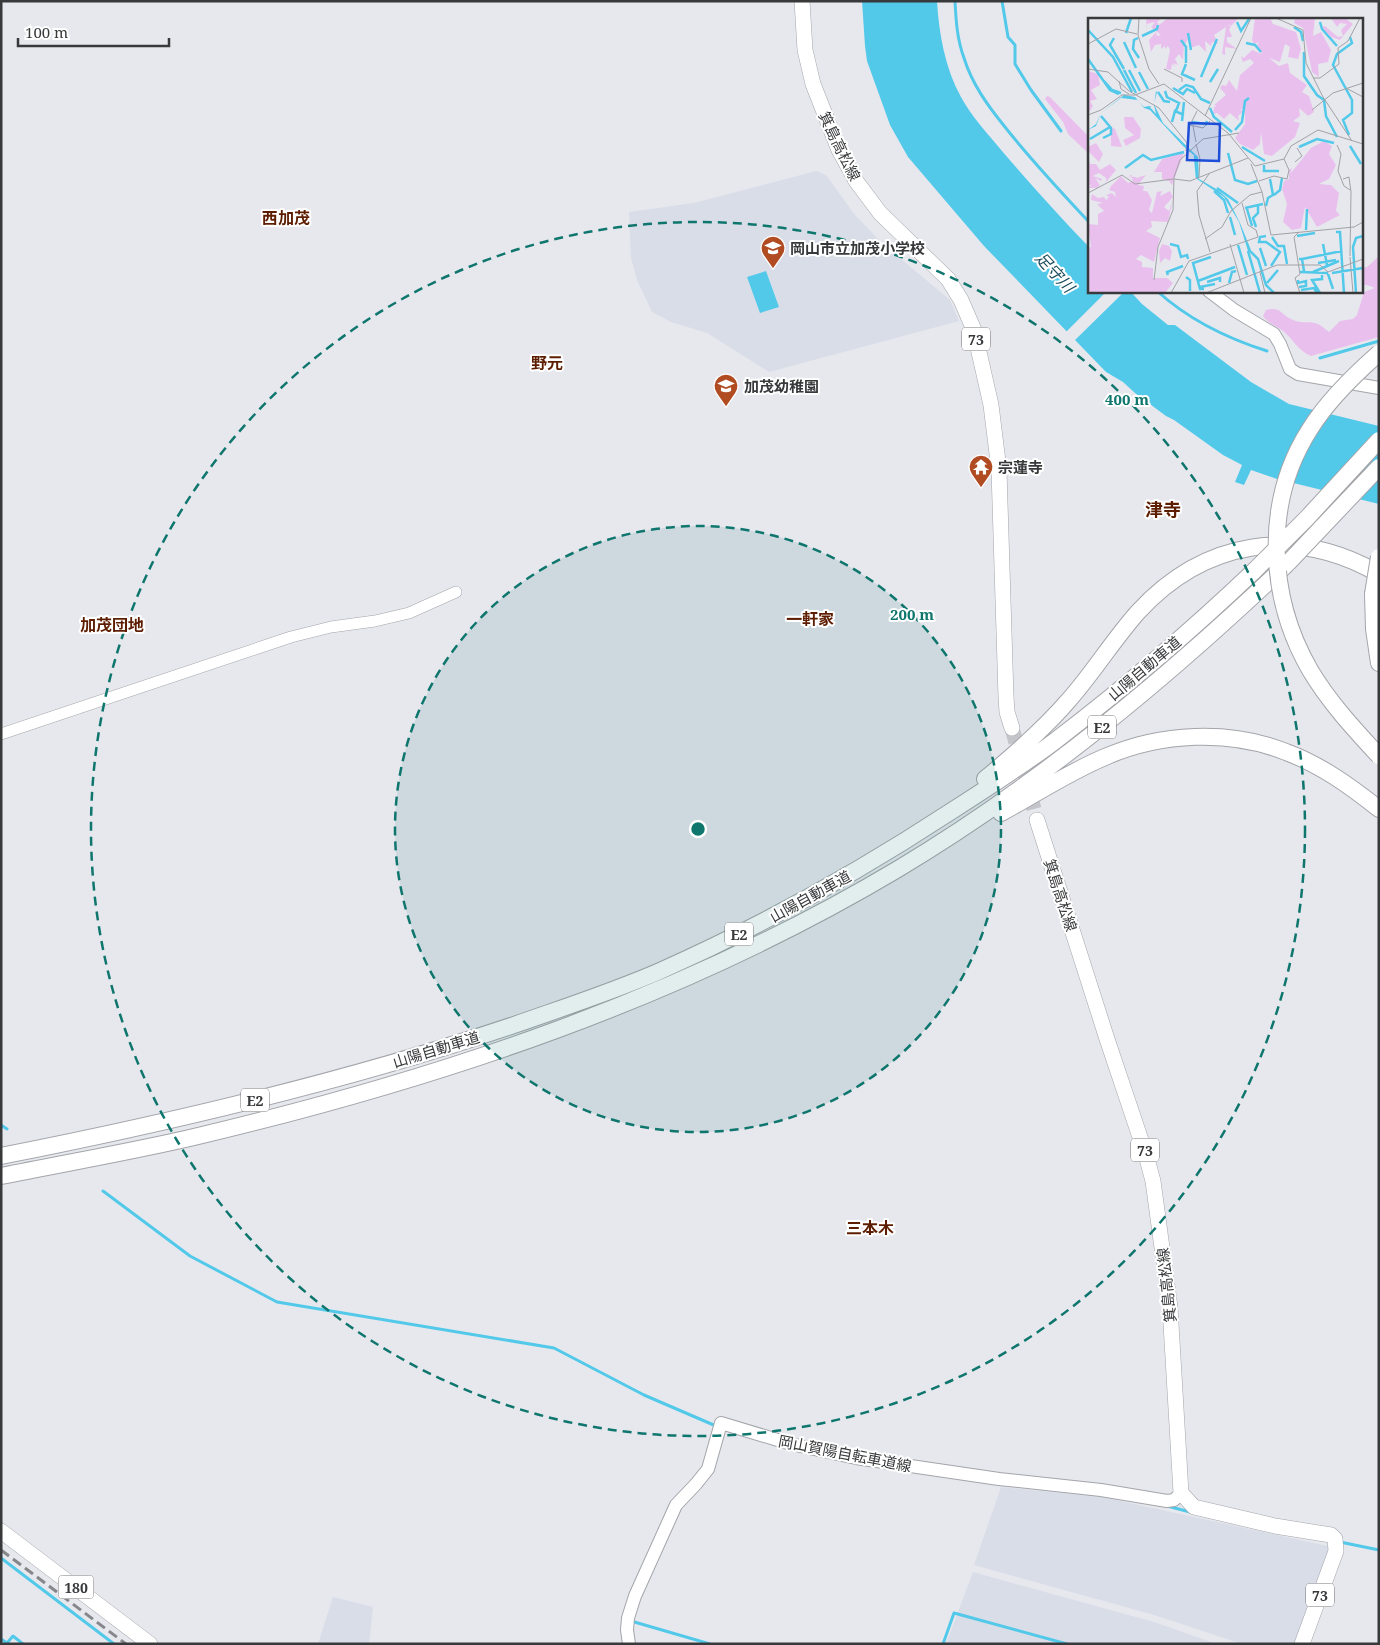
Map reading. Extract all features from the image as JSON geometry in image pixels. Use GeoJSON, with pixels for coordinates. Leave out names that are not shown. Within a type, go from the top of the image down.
{"type":"FeatureCollection","features":[{"type":"Feature","properties":{"kind":"highway"},"geometry":{"type":"LineString","coordinates":[[1379,353],[1352,378],[1327,406],[1300,445],[1285,484],[1277,524],[1276,544],[1281,599],[1301,654],[1322,690],[1379,756]]}},
{"type":"Feature","properties":{"kind":"highway","name":"山陽自動車道"},"geometry":{"type":"LineString","coordinates":[[1,1156],[182,1118],[432,1052],[559,1009],[656,973],[734,937],[820,892],[1000,780],[1055,741],[1207,615],[1307,518],[1379,440]]}},
{"type":"Feature","properties":{"kind":"highway","name":"山陽自動車道"},"geometry":{"type":"LineString","coordinates":[[1,1176],[191,1138],[315,1107],[431,1073],[563,1028],[662,989],[783,932],[899,868],[1012,795],[1067,754],[1150,688],[1219,629],[1288,563],[1379,467]]}},
{"type":"Feature","properties":{"kind":"highway"},"geometry":{"type":"LineString","coordinates":[[892,847],[957,800],[1014,754],[1068,701],[1138,612],[1165,586],[1196,565],[1214,557],[1250,547],[1292,546],[1329,552],[1347,558],[1379,574]]}},
{"type":"Feature","properties":{"kind":"highway"},"geometry":{"type":"LineString","coordinates":[[1379,557],[1373,594],[1374,629],[1379,663]]}},
{"type":"Feature","properties":{"kind":"highway"},"geometry":{"type":"LineString","coordinates":[[899,868],[1105,757],[1151,742],[1174,739],[1220,738],[1249,742],[1284,751],[1339,779],[1379,809]]}},
{"type":"Feature","properties":{"kind":"main road","name":"箕島高松線"},"geometry":{"type":"LineString","coordinates":[[802,1],[805,50],[812,84],[839,150],[856,181],[880,214],[948,279],[961,300],[974,330],[991,405],[999,470],[1006,697],[1012,728]]}},
{"type":"Feature","properties":{"kind":"main road"},"geometry":{"type":"LineString","coordinates":[[1210,292],[1234,310],[1274,334],[1290,370],[1298,374],[1379,388]]}},
{"type":"Feature","properties":{"kind":"main road","name":"箕島高松線"},"geometry":{"type":"LineString","coordinates":[[1037,820],[1153,1181],[1170,1307],[1181,1494]]}},
{"type":"Feature","properties":{"kind":"main road","name":"岡山賀陽自転車道線"},"geometry":{"type":"LineString","coordinates":[[629,1644],[628,1620],[635,1596],[671,1514],[681,1498],[708,1469],[721,1423],[823,1452],[999,1479],[1101,1490],[1167,1501],[1174,1500],[1181,1494]]}},
{"type":"Feature","properties":{"kind":"main road","name":"73"},"geometry":{"type":"LineString","coordinates":[[1181,1494],[1194,1507],[1275,1526],[1331,1535],[1335,1542],[1336,1551],[1302,1644]]}},
{"type":"Feature","properties":{"kind":"main road","name":"180"},"geometry":{"type":"LineString","coordinates":[[1,1532],[150,1644]]}},
{"type":"Feature","properties":{"kind":"street"},"geometry":{"type":"LineString","coordinates":[[1,734],[291,637],[331,627],[375,622],[409,613],[456,592]]}},
{"type":"Feature","properties":{"kind":"shaded area"},"geometry":{"type":"Polygon","coordinates":[[[1047,96],[1050,97],[1088,136],[1088,153],[1068,134],[1063,122],[1045,99],[1047,96]]]}},
{"type":"Feature","properties":{"kind":"shaded area","name":"岡山市立加茂小学校"},"geometry":{"type":"Polygon","coordinates":[[[816,171],[826,175],[855,215],[882,243],[950,300],[959,321],[769,372],[707,333],[671,322],[652,312],[637,280],[631,258],[629,212],[694,203],[816,171]]]}},
{"type":"Feature","properties":{"kind":"shaded area"},"geometry":{"type":"Polygon","coordinates":[[[1378,257],[1379,337],[1311,356],[1306,354],[1283,331],[1267,321],[1263,316],[1266,310],[1275,309],[1294,321],[1312,322],[1329,332],[1340,321],[1353,319],[1357,315],[1364,292],[1375,288],[1362,285],[1362,268],[1367,267],[1378,257]]]}},
{"type":"Feature","properties":{"kind":"shaded area"},"geometry":{"type":"Polygon","coordinates":[[[1001,1487],[1102,1497],[1332,1547],[1297,1644],[1242,1644],[1151,1614],[974,1565],[1001,1487]]]}},
{"type":"Feature","properties":{"kind":"shaded area"},"geometry":{"type":"Polygon","coordinates":[[[973,1572],[1154,1622],[1217,1644],[946,1644],[973,1572]]]}},
{"type":"Feature","properties":{"kind":"shaded area"},"geometry":{"type":"Polygon","coordinates":[[[333,1597],[373,1607],[369,1644],[318,1644],[333,1597]]]}},
{"type":"Feature","properties":{"kind":"water","name":"足守川"},"geometry":{"type":"Polygon","coordinates":[[[862,1],[937,1],[939,26],[944,50],[955,86],[975,118],[1002,151],[1088,246],[1088,292],[1131,292],[1142,304],[1168,325],[1175,325],[1251,382],[1289,404],[1379,426],[1379,504],[1277,479],[1251,470],[1244,485],[1235,482],[1242,465],[1223,455],[1166,416],[1123,382],[1106,372],[984,246],[908,157],[890,125],[867,61],[862,1]]]}},
{"type":"Feature","properties":{"kind":"water"},"geometry":{"type":"Polygon","coordinates":[[[766,271],[779,307],[760,313],[747,277],[766,271]]]}},
{"type":"Feature","properties":{"kind":"pier"},"geometry":{"type":"Polygon","coordinates":[[[1106,292],[1124,292],[1073,342],[1064,334],[1106,292]]]}},
{"type":"Feature","properties":{"kind":"waterway"},"geometry":{"type":"LineString","coordinates":[[955,1],[960,44],[967,68],[981,94],[1025,151],[1088,221]]}},
{"type":"Feature","properties":{"kind":"waterway"},"geometry":{"type":"LineString","coordinates":[[1002,1],[1008,37],[1015,45],[1015,64],[1031,90],[1061,131]]}},
{"type":"Feature","properties":{"kind":"waterway"},"geometry":{"type":"LineString","coordinates":[[1158,292],[1182,311],[1209,327],[1267,351]]}},
{"type":"Feature","properties":{"kind":"waterway"},"geometry":{"type":"LineString","coordinates":[[1320,358],[1379,341]]}},
{"type":"Feature","properties":{"kind":"waterway"},"geometry":{"type":"LineString","coordinates":[[1,1125],[7,1129]]}},
{"type":"Feature","properties":{"kind":"waterway"},"geometry":{"type":"LineString","coordinates":[[103,1191],[190,1256],[277,1302],[554,1348],[644,1395],[716,1426]]}},
{"type":"Feature","properties":{"kind":"waterway"},"geometry":{"type":"LineString","coordinates":[[1167,1506],[1190,1512]]}},
{"type":"Feature","properties":{"kind":"waterway"},"geometry":{"type":"LineString","coordinates":[[1340,1542],[1379,1550]]}},
{"type":"Feature","properties":{"kind":"waterway"},"geometry":{"type":"LineString","coordinates":[[1,1558],[114,1644]]}},
{"type":"Feature","properties":{"kind":"waterway"},"geometry":{"type":"LineString","coordinates":[[943,1644],[954,1613],[1067,1644]]}},
{"type":"Feature","properties":{"kind":"waterway"},"geometry":{"type":"LineString","coordinates":[[631,1621],[710,1644]]}},
{"type":"Feature","properties":{"kind":"waterway"},"geometry":{"type":"LineString","coordinates":[[1,1639],[7,1643],[13,1636],[23,1644]]}},
{"type":"Feature","properties":{"kind":"tunnel"},"geometry":{"type":"LineString","coordinates":[[1012,728],[1037,820]]}},
{"type":"Feature","properties":{"kind":"railway"},"geometry":{"type":"LineString","coordinates":[[1,1550],[126,1644]]}},
{"type":"Feature","properties":{"kind":"place","name":"岡山市立加茂小学校"},"geometry":{"type":"Point","coordinates":[773,269]}},
{"type":"Feature","properties":{"kind":"place","name":"加茂幼稚園"},"geometry":{"type":"Point","coordinates":[726,407]}},
{"type":"Feature","properties":{"kind":"place","name":"宗蓮寺"},"geometry":{"type":"Point","coordinates":[981,488]}},
{"type":"Feature","properties":{"kind":"district","name":"西加茂"},"geometry":{"type":"Point","coordinates":[286,218]}},
{"type":"Feature","properties":{"kind":"district","name":"野元"},"geometry":{"type":"Point","coordinates":[547,363]}},
{"type":"Feature","properties":{"kind":"district","name":"津寺"},"geometry":{"type":"Point","coordinates":[1163,509]}},
{"type":"Feature","properties":{"kind":"district","name":"一軒家"},"geometry":{"type":"Point","coordinates":[810,619]}},
{"type":"Feature","properties":{"kind":"district","name":"加茂団地"},"geometry":{"type":"Point","coordinates":[112,625]}},
{"type":"Feature","properties":{"kind":"district","name":"三本木"},"geometry":{"type":"Point","coordinates":[870,1228]}}]}
